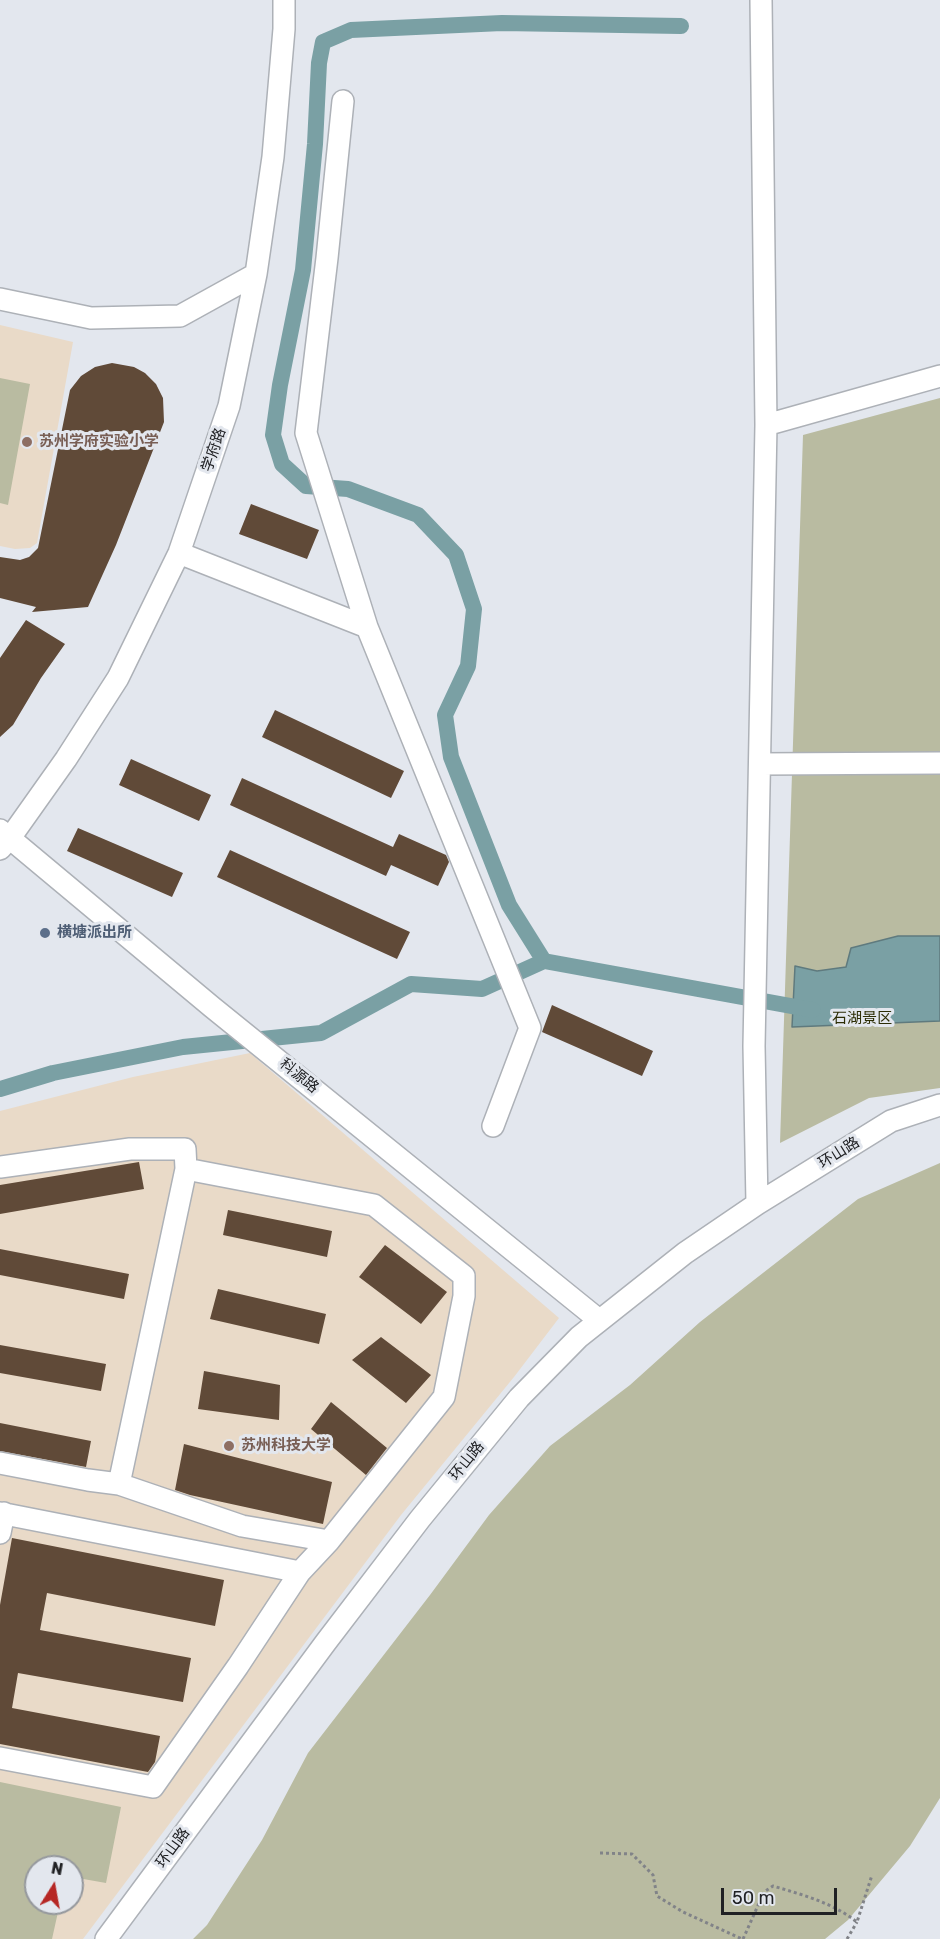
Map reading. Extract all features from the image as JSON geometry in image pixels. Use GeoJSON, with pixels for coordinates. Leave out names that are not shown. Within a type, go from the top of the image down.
{"type":"FeatureCollection","features":[{"type":"Feature","properties":{"kind":"street","name":"学府路"},"geometry":{"type":"LineString","coordinates":[[4,839],[66,759],[118,678],[179,553],[229,406],[256,274],[273,157],[284,29],[284,0]]}},
{"type":"Feature","properties":{"kind":"street"},"geometry":{"type":"LineString","coordinates":[[758,1204],[754,1047],[766,425],[761,0]]}},
{"type":"Feature","properties":{"kind":"street"},"geometry":{"type":"LineString","coordinates":[[343,102],[306,433],[367,627],[530,1028],[493,1126]]}},
{"type":"Feature","properties":{"kind":"street"},"geometry":{"type":"LineString","coordinates":[[0,299],[91,318],[180,316],[256,274]]}},
{"type":"Feature","properties":{"kind":"street"},"geometry":{"type":"LineString","coordinates":[[766,425],[940,376]]}},
{"type":"Feature","properties":{"kind":"street"},"geometry":{"type":"LineString","coordinates":[[179,553],[367,627]]}},
{"type":"Feature","properties":{"kind":"street"},"geometry":{"type":"LineString","coordinates":[[760,764],[940,763]]}},
{"type":"Feature","properties":{"kind":"street","name":"科源路"},"geometry":{"type":"LineString","coordinates":[[4,839],[600,1320]]}},
{"type":"Feature","properties":{"kind":"street","name":"环山路"},"geometry":{"type":"LineString","coordinates":[[106,1939],[320,1649],[420,1519],[519,1398],[579,1337],[685,1253],[758,1204],[891,1121],[940,1105]]}},
{"type":"Feature","properties":{"kind":"street"},"geometry":{"type":"LineString","coordinates":[[0,1167],[130,1149],[184,1149],[186,1169],[120,1484]]}},
{"type":"Feature","properties":{"kind":"street"},"geometry":{"type":"LineString","coordinates":[[0,1758],[153,1787],[238,1666],[300,1572],[328,1541],[444,1397],[464,1296],[464,1276],[374,1205],[186,1169]]}},
{"type":"Feature","properties":{"kind":"street"},"geometry":{"type":"LineString","coordinates":[[0,1463],[120,1484],[242,1526],[328,1541]]}},
{"type":"Feature","properties":{"kind":"street"},"geometry":{"type":"LineString","coordinates":[[1,1520],[300,1572]]}},
{"type":"Feature","properties":{"kind":"path"},"geometry":{"type":"LineString","coordinates":[[600,1853],[632,1854],[653,1875],[657,1896],[683,1912],[742,1939],[764,1892],[772,1886],[807,1896],[839,1909],[856,1922]]}},
{"type":"Feature","properties":{"kind":"path"},"geometry":{"type":"LineString","coordinates":[[847,1939],[856,1922],[872,1875]]}},
{"type":"Feature","properties":{"kind":"shaded area","name":"苏州学府实验小学"},"geometry":{"type":"Polygon","coordinates":[[[0,325],[73,342],[37,543],[30,548],[15,549],[0,546],[0,325]]]}},
{"type":"Feature","properties":{"kind":"shaded area","name":"苏州科技大学"},"geometry":{"type":"Polygon","coordinates":[[[250,1053],[559,1318],[514,1377],[401,1515],[83,1939],[0,1939],[0,1111],[133,1077],[250,1053]]]}},
{"type":"Feature","properties":{"kind":"green space"},"geometry":{"type":"Polygon","coordinates":[[[0,378],[30,384],[8,505],[0,503],[0,378]]]}},
{"type":"Feature","properties":{"kind":"green space","name":"石湖景区"},"geometry":{"type":"Polygon","coordinates":[[[940,398],[940,1088],[869,1098],[780,1143],[803,435],[940,398]]]}},
{"type":"Feature","properties":{"kind":"green space"},"geometry":{"type":"Polygon","coordinates":[[[940,1163],[940,1798],[910,1846],[848,1920],[825,1939],[193,1939],[207,1925],[262,1840],[308,1753],[489,1515],[550,1446],[630,1385],[700,1322],[858,1199],[940,1163]]]}},
{"type":"Feature","properties":{"kind":"green space"},"geometry":{"type":"Polygon","coordinates":[[[0,1782],[121,1807],[106,1883],[84,1879],[84,1855],[24,1855],[24,1915],[57,1915],[52,1939],[0,1939],[0,1782]]]}},
{"type":"Feature","properties":{"kind":"water"},"geometry":{"type":"Polygon","coordinates":[[[898,936],[940,936],[940,1021],[792,1027],[795,966],[817,971],[846,967],[851,948],[898,936]]]}},
{"type":"Feature","properties":{"kind":"building"},"geometry":{"type":"Polygon","coordinates":[[[112,363],[134,367],[145,373],[156,384],[163,398],[164,422],[116,545],[88,607],[32,612],[36,607],[0,598],[0,557],[20,560],[29,557],[38,548],[70,390],[81,376],[95,367],[112,363]]]}},
{"type":"Feature","properties":{"kind":"building"},"geometry":{"type":"Polygon","coordinates":[[[251,504],[319,530],[307,559],[239,534],[251,504]]]}},
{"type":"Feature","properties":{"kind":"building"},"geometry":{"type":"Polygon","coordinates":[[[26,620],[65,644],[41,678],[13,725],[0,737],[0,658],[26,620]]]}},
{"type":"Feature","properties":{"kind":"building"},"geometry":{"type":"Polygon","coordinates":[[[275,710],[404,771],[391,798],[262,737],[275,710]]]}},
{"type":"Feature","properties":{"kind":"building"},"geometry":{"type":"Polygon","coordinates":[[[131,759],[211,795],[199,821],[119,785],[131,759]]]}},
{"type":"Feature","properties":{"kind":"building"},"geometry":{"type":"Polygon","coordinates":[[[242,778],[393,847],[399,834],[446,855],[449,862],[438,886],[391,865],[386,876],[230,805],[242,778]]]}},
{"type":"Feature","properties":{"kind":"building"},"geometry":{"type":"Polygon","coordinates":[[[78,828],[183,873],[172,897],[67,851],[78,828]]]}},
{"type":"Feature","properties":{"kind":"building"},"geometry":{"type":"Polygon","coordinates":[[[230,850],[410,932],[397,959],[217,877],[230,850]]]}},
{"type":"Feature","properties":{"kind":"building"},"geometry":{"type":"Polygon","coordinates":[[[552,1005],[653,1051],[642,1076],[542,1032],[552,1005]]]}},
{"type":"Feature","properties":{"kind":"building"},"geometry":{"type":"Polygon","coordinates":[[[139,1162],[144,1189],[0,1214],[0,1185],[139,1162]]]}},
{"type":"Feature","properties":{"kind":"building"},"geometry":{"type":"Polygon","coordinates":[[[228,1210],[332,1231],[327,1257],[223,1235],[228,1210]]]}},
{"type":"Feature","properties":{"kind":"building"},"geometry":{"type":"Polygon","coordinates":[[[385,1245],[447,1292],[421,1324],[359,1277],[385,1245]]]}},
{"type":"Feature","properties":{"kind":"building"},"geometry":{"type":"Polygon","coordinates":[[[0,1249],[129,1274],[124,1299],[0,1275],[0,1249]]]}},
{"type":"Feature","properties":{"kind":"building"},"geometry":{"type":"Polygon","coordinates":[[[218,1289],[326,1314],[319,1344],[210,1319],[218,1289]]]}},
{"type":"Feature","properties":{"kind":"building"},"geometry":{"type":"Polygon","coordinates":[[[381,1337],[431,1375],[406,1403],[352,1360],[381,1337]]]}},
{"type":"Feature","properties":{"kind":"building"},"geometry":{"type":"Polygon","coordinates":[[[0,1345],[106,1364],[101,1391],[0,1373],[0,1345]]]}},
{"type":"Feature","properties":{"kind":"building"},"geometry":{"type":"Polygon","coordinates":[[[204,1371],[280,1385],[279,1420],[198,1409],[204,1371]]]}},
{"type":"Feature","properties":{"kind":"building"},"geometry":{"type":"Polygon","coordinates":[[[331,1402],[387,1448],[366,1475],[311,1429],[331,1402]]]}},
{"type":"Feature","properties":{"kind":"building"},"geometry":{"type":"Polygon","coordinates":[[[0,1423],[91,1441],[86,1467],[0,1451],[0,1423]]]}},
{"type":"Feature","properties":{"kind":"building"},"geometry":{"type":"Polygon","coordinates":[[[184,1444],[332,1482],[323,1524],[175,1490],[184,1444]]]}},
{"type":"Feature","properties":{"kind":"building"},"geometry":{"type":"Polygon","coordinates":[[[12,1538],[224,1580],[215,1626],[47,1593],[40,1630],[191,1658],[183,1702],[18,1673],[12,1708],[160,1736],[155,1762],[148,1772],[0,1744],[0,1605],[12,1538]]]}},
{"type":"Feature","properties":{"kind":"waterway"},"geometry":{"type":"LineString","coordinates":[[544,961],[509,905],[451,757],[445,715],[468,666],[474,609],[456,555],[418,515],[348,489],[306,486],[282,464],[273,435],[280,385],[303,270],[315,144],[319,63],[323,42],[351,30],[502,23],[681,26]]}},
{"type":"Feature","properties":{"kind":"waterway"},"geometry":{"type":"LineString","coordinates":[[0,1089],[53,1073],[183,1047],[321,1033],[411,984],[482,989],[544,961],[813,1010]]}},
{"type":"Feature","properties":{"kind":"place","name":"苏州学府实验小学"},"geometry":{"type":"Point","coordinates":[27,442]}},
{"type":"Feature","properties":{"kind":"place","name":"横塘派出所"},"geometry":{"type":"Point","coordinates":[45,933]}},
{"type":"Feature","properties":{"kind":"place","name":"苏州科技大学"},"geometry":{"type":"Point","coordinates":[229,1446]}}]}
